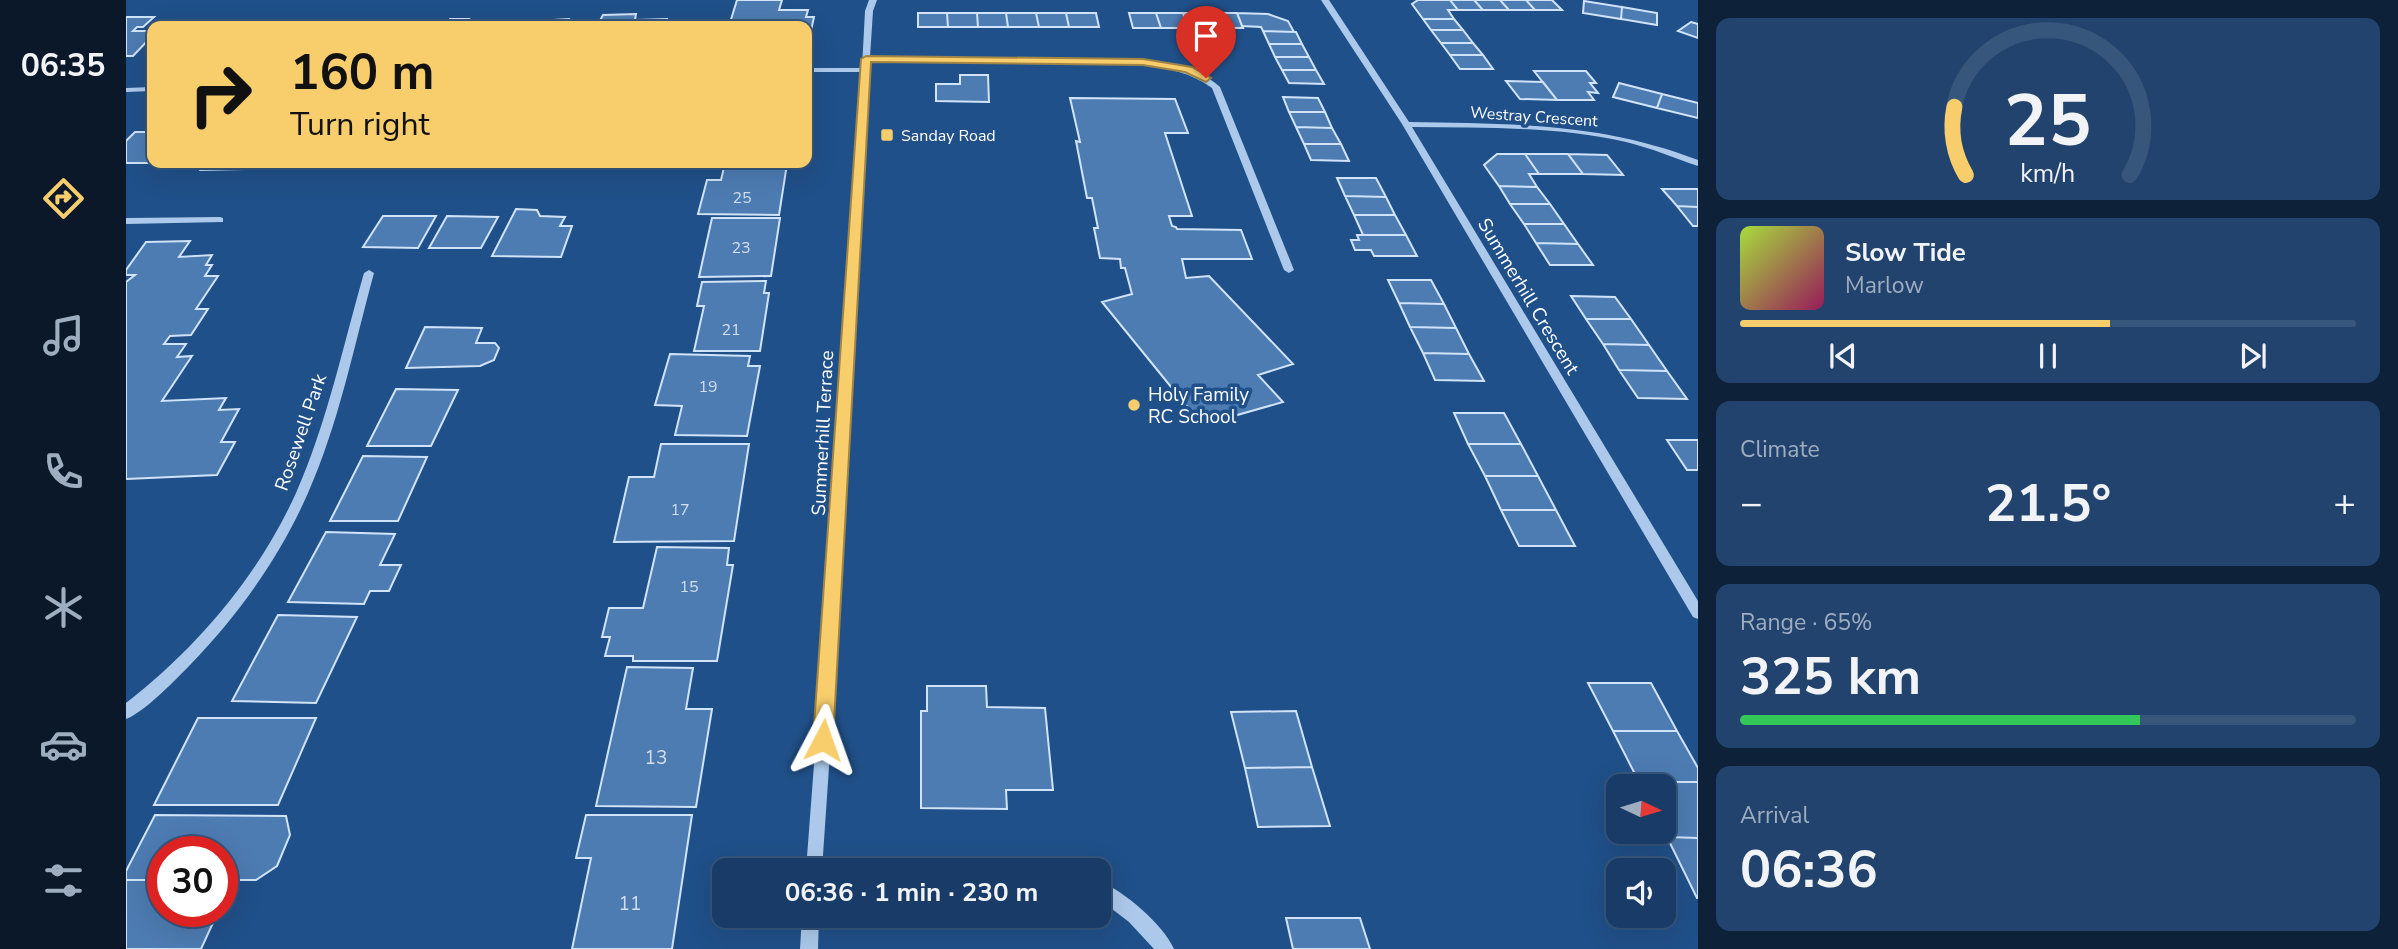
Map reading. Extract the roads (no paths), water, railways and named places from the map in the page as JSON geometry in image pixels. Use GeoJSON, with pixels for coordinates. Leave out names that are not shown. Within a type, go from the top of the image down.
{"type":"FeatureCollection","features":[{"type":"Feature","properties":{"kind":"street","name":"Summerhill Terrace"},"geometry":{"type":"LineString","coordinates":[[815,858],[869,11],[873,0]]}},
{"type":"Feature","properties":{"kind":"street","name":"Summerhill Crescent"},"geometry":{"type":"LineString","coordinates":[[1325,0],[1406,124],[1698,613]]}},
{"type":"Feature","properties":{"kind":"street"},"geometry":{"type":"LineString","coordinates":[[812,70],[866,65],[1143,62],[1188,70],[1206,78],[1216,87],[1289,270]]}},
{"type":"Feature","properties":{"kind":"street"},"geometry":{"type":"LineString","coordinates":[[126,90],[147,89]]}},
{"type":"Feature","properties":{"kind":"street","name":"Westray Crescent"},"geometry":{"type":"LineString","coordinates":[[1406,124],[1554,128],[1618,136],[1698,163]]}},
{"type":"Feature","properties":{"kind":"street"},"geometry":{"type":"LineString","coordinates":[[126,221],[220,220]]}},
{"type":"Feature","properties":{"kind":"street","name":"Rosewell Park"},"geometry":{"type":"LineString","coordinates":[[126,712],[143,700],[208,635],[257,575],[301,493],[326,422],[369,273]]}},
{"type":"Feature","properties":{"kind":"street"},"geometry":{"type":"LineString","coordinates":[[1111,896],[1143,923],[1165,949]]}},
{"type":"Feature","properties":{"kind":"street"},"geometry":{"type":"LineString","coordinates":[[809,949],[810,928]]}},
{"type":"Feature","properties":{"kind":"place","name":"Sanday Road"},"geometry":{"type":"Point","coordinates":[887,135]}},
{"type":"Feature","properties":{"kind":"place","name":"Holy Family RC School"},"geometry":{"type":"Point","coordinates":[1134,405]}}]}
